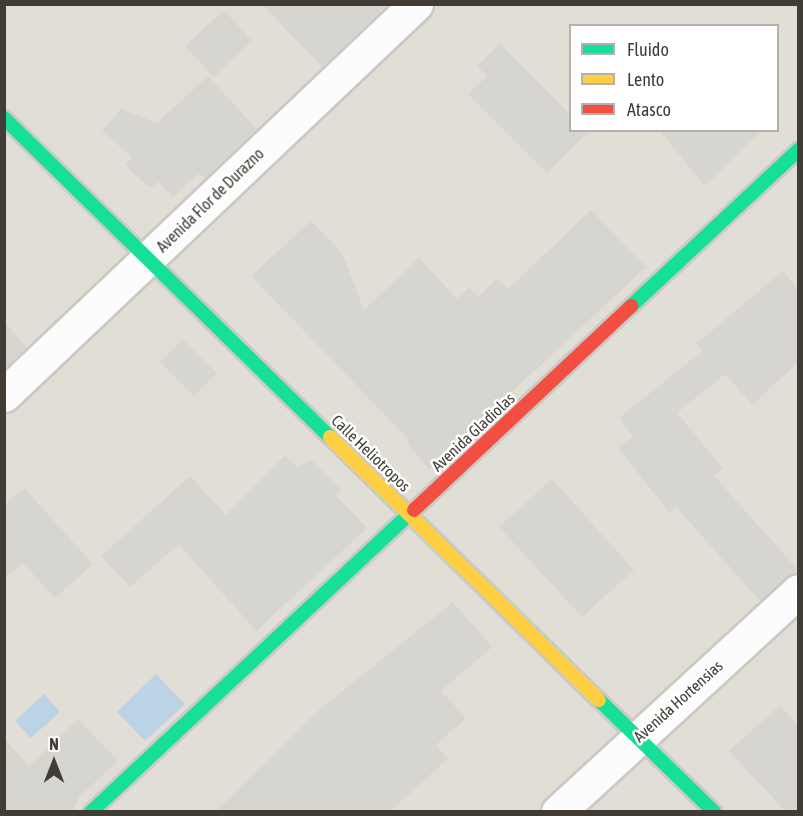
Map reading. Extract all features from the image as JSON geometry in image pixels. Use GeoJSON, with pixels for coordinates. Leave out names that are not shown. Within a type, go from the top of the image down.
{"type":"FeatureCollection","features":[{"type":"Feature","properties":{"kind":"street","name":"Avenida Flor de Durazno"},"geometry":{"type":"LineString","coordinates":[[4,395],[416,4]]}},
{"type":"Feature","properties":{"kind":"street","name":"Calle Heliotropos"},"geometry":{"type":"LineString","coordinates":[[4,118],[714,812]]}},
{"type":"Feature","properties":{"kind":"street","name":"Avenida Gladiolas"},"geometry":{"type":"LineString","coordinates":[[91,812],[798,150]]}},
{"type":"Feature","properties":{"kind":"street","name":"Avenida Hortensias"},"geometry":{"type":"LineString","coordinates":[[558,812],[798,591]]}},
{"type":"Feature","properties":{"kind":"shaded area"},"geometry":{"type":"Polygon","coordinates":[[[5,5],[798,5],[798,811],[5,811],[5,5]]]}},
{"type":"Feature","properties":{"kind":"water"},"geometry":{"type":"Polygon","coordinates":[[[156,674],[185,704],[145,741],[117,712],[156,674]]]}},
{"type":"Feature","properties":{"kind":"water"},"geometry":{"type":"Polygon","coordinates":[[[44,694],[60,712],[31,738],[15,721],[44,694]]]}},
{"type":"Feature","properties":{"kind":"building"},"geometry":{"type":"Polygon","coordinates":[[[262,4],[388,4],[322,67],[262,4]]]}},
{"type":"Feature","properties":{"kind":"building"},"geometry":{"type":"Polygon","coordinates":[[[224,10],[252,41],[214,77],[185,46],[224,10]]]}},
{"type":"Feature","properties":{"kind":"building"},"geometry":{"type":"Polygon","coordinates":[[[500,43],[569,114],[569,132],[588,133],[547,173],[468,94],[487,76],[477,66],[500,43]]]}},
{"type":"Feature","properties":{"kind":"building"},"geometry":{"type":"Polygon","coordinates":[[[208,76],[257,129],[206,178],[198,174],[173,197],[159,182],[150,188],[125,165],[132,157],[102,131],[121,109],[157,123],[208,76]]]}},
{"type":"Feature","properties":{"kind":"building"},"geometry":{"type":"Polygon","coordinates":[[[661,132],[760,132],[705,186],[661,132]]]}},
{"type":"Feature","properties":{"kind":"building"},"geometry":{"type":"Polygon","coordinates":[[[591,210],[646,267],[429,469],[407,443],[409,440],[251,276],[311,221],[342,253],[364,310],[419,258],[457,299],[469,287],[478,297],[497,278],[508,289],[591,210]]]}},
{"type":"Feature","properties":{"kind":"building"},"geometry":{"type":"Polygon","coordinates":[[[783,271],[798,289],[798,362],[752,405],[725,374],[677,413],[723,468],[714,476],[798,570],[760,601],[676,507],[669,512],[618,448],[633,436],[619,418],[702,351],[696,344],[783,271]]]}},
{"type":"Feature","properties":{"kind":"building"},"geometry":{"type":"Polygon","coordinates":[[[4,322],[27,347],[4,369],[4,322]]]}},
{"type":"Feature","properties":{"kind":"building"},"geometry":{"type":"Polygon","coordinates":[[[183,339],[217,373],[194,396],[160,362],[183,339]]]}},
{"type":"Feature","properties":{"kind":"building"},"geometry":{"type":"Polygon","coordinates":[[[285,455],[297,467],[311,460],[341,489],[335,495],[367,528],[256,631],[179,544],[130,587],[101,556],[190,476],[226,515],[285,455]]]}},
{"type":"Feature","properties":{"kind":"building"},"geometry":{"type":"Polygon","coordinates":[[[552,479],[634,570],[582,617],[499,527],[552,479]]]}},
{"type":"Feature","properties":{"kind":"building"},"geometry":{"type":"Polygon","coordinates":[[[24,488],[93,564],[55,598],[23,563],[4,579],[4,505],[24,488]]]}},
{"type":"Feature","properties":{"kind":"building"},"geometry":{"type":"Polygon","coordinates":[[[453,602],[492,647],[441,691],[466,718],[436,745],[448,759],[389,812],[215,812],[319,710],[453,602]]]}},
{"type":"Feature","properties":{"kind":"building"},"geometry":{"type":"Polygon","coordinates":[[[780,705],[798,725],[798,812],[786,812],[729,751],[780,705]]]}},
{"type":"Feature","properties":{"kind":"building"},"geometry":{"type":"Polygon","coordinates":[[[78,719],[118,761],[78,798],[73,812],[4,812],[4,738],[29,766],[78,719]]]}},
{"type":"Feature","properties":{"kind":"traffic: fast"},"geometry":{"type":"LineString","coordinates":[[4,118],[330,437]]}},
{"type":"Feature","properties":{"kind":"traffic: fast"},"geometry":{"type":"LineString","coordinates":[[631,306],[798,150]]}},
{"type":"Feature","properties":{"kind":"traffic: fast"},"geometry":{"type":"LineString","coordinates":[[91,812],[414,510]]}},
{"type":"Feature","properties":{"kind":"traffic: fast"},"geometry":{"type":"LineString","coordinates":[[599,700],[714,812]]}},
{"type":"Feature","properties":{"kind":"traffic: slow"},"geometry":{"type":"LineString","coordinates":[[330,437],[599,700]]}},
{"type":"Feature","properties":{"kind":"traffic: jam"},"geometry":{"type":"LineString","coordinates":[[414,510],[631,306]]}}]}
